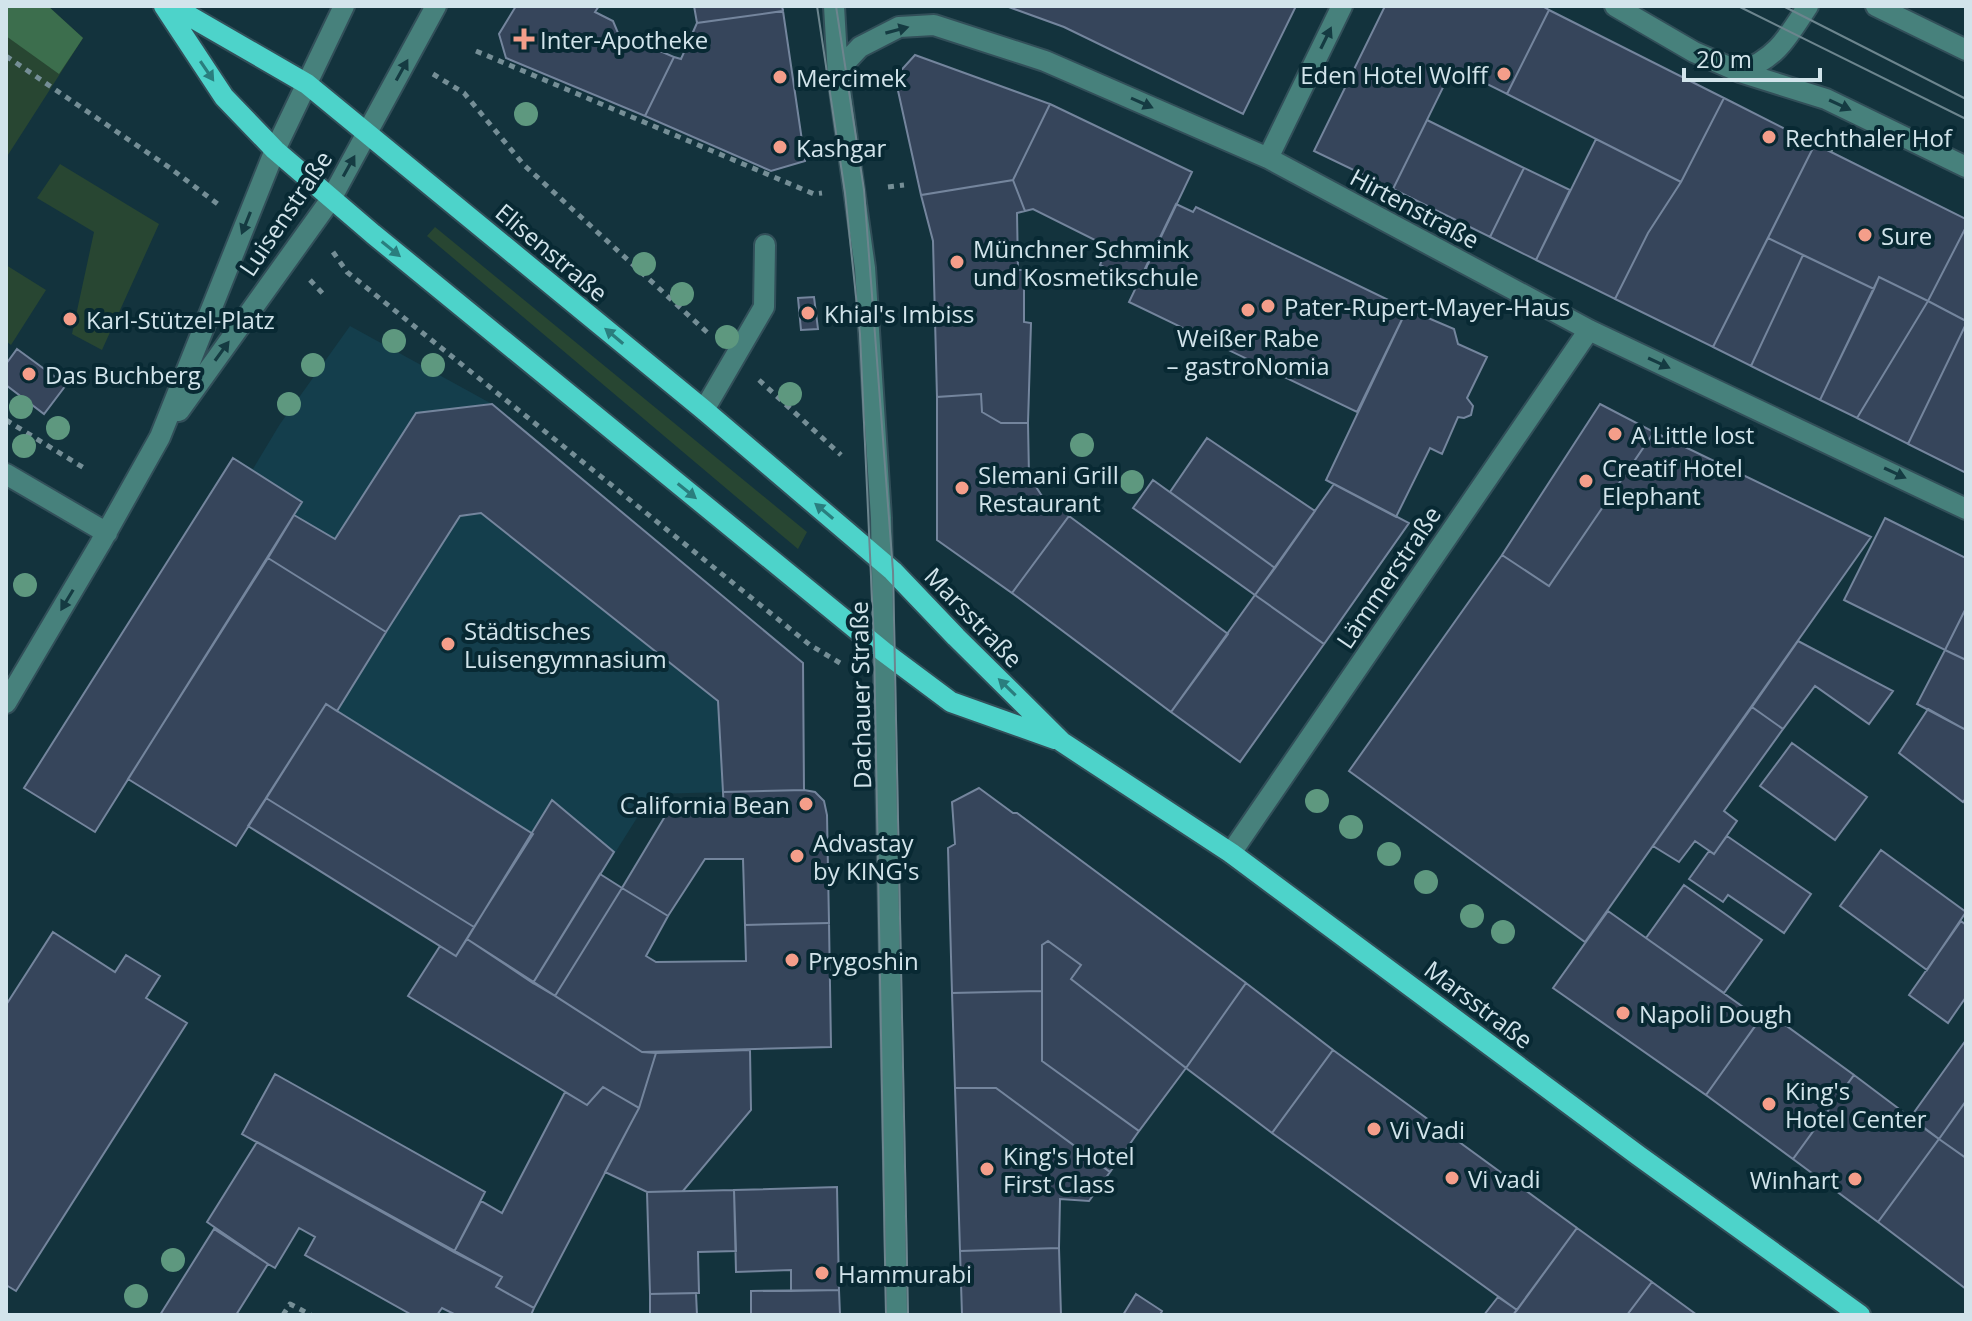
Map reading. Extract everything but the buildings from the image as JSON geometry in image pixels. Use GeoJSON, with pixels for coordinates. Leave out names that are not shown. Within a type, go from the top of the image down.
{"type":"FeatureCollection","features":[{"type":"Feature","properties":{"kind":"main road"},"geometry":{"type":"LineString","coordinates":[[164,6],[224,97],[275,150],[884,652]]}},
{"type":"Feature","properties":{"kind":"main road","name":"Elisenstraße"},"geometry":{"type":"LineString","coordinates":[[172,6],[307,84],[883,561]]}},
{"type":"Feature","properties":{"kind":"main road","name":"Marsstraße"},"geometry":{"type":"LineString","coordinates":[[883,561],[1062,742],[1231,853],[1639,1156],[1860,1315]]}},
{"type":"Feature","properties":{"kind":"main road","name":"Marsstraße"},"geometry":{"type":"LineString","coordinates":[[884,652],[951,702],[1062,742]]}},
{"type":"Feature","properties":{"kind":"street","name":"Luisenstraße"},"geometry":{"type":"LineString","coordinates":[[160,437],[275,150],[344,6]]}},
{"type":"Feature","properties":{"kind":"street","name":"Luisenstraße"},"geometry":{"type":"LineString","coordinates":[[6,703],[160,437],[331,199],[436,6]]}},
{"type":"Feature","properties":{"kind":"street","name":"Dachauer Straße"},"geometry":{"type":"LineString","coordinates":[[821,6],[838,76]]}},
{"type":"Feature","properties":{"kind":"street","name":"Dachauer Straße"},"geometry":{"type":"LineString","coordinates":[[834,6],[838,76],[865,268],[883,561],[897,1315]]}},
{"type":"Feature","properties":{"kind":"street"},"geometry":{"type":"LineString","coordinates":[[1268,158],[1342,6]]}},
{"type":"Feature","properties":{"kind":"street"},"geometry":{"type":"LineString","coordinates":[[1615,6],[1694,52],[1740,72],[1826,99],[1966,167]]}},
{"type":"Feature","properties":{"kind":"street"},"geometry":{"type":"LineString","coordinates":[[1740,72],[1758,65],[1781,47],[1808,6]]}},
{"type":"Feature","properties":{"kind":"street"},"geometry":{"type":"LineString","coordinates":[[1876,6],[1966,50]]}},
{"type":"Feature","properties":{"kind":"street","name":"Hirtenstraße"},"geometry":{"type":"LineString","coordinates":[[838,76],[844,64],[860,47],[899,27],[934,25],[1045,61],[1268,158],[1589,330],[1966,509]]}},
{"type":"Feature","properties":{"kind":"street"},"geometry":{"type":"LineString","coordinates":[[704,410],[764,307],[765,245]]}},
{"type":"Feature","properties":{"kind":"street","name":"Lämmerstraße"},"geometry":{"type":"LineString","coordinates":[[1231,853],[1589,330]]}},
{"type":"Feature","properties":{"kind":"street"},"geometry":{"type":"LineString","coordinates":[[6,474],[107,533]]}},
{"type":"Feature","properties":{"kind":"path"},"geometry":{"type":"LineString","coordinates":[[476,51],[814,194]]}},
{"type":"Feature","properties":{"kind":"path"},"geometry":{"type":"LineString","coordinates":[[6,56],[170,168],[245,225]]}},
{"type":"Feature","properties":{"kind":"path"},"geometry":{"type":"LineString","coordinates":[[407,59],[464,93],[524,165],[841,455]]}},
{"type":"Feature","properties":{"kind":"path"},"geometry":{"type":"LineString","coordinates":[[1830,151],[1836,137]]}},
{"type":"Feature","properties":{"kind":"path"},"geometry":{"type":"LineString","coordinates":[[313,223],[347,272],[810,645],[886,691]]}},
{"type":"Feature","properties":{"kind":"path"},"geometry":{"type":"LineString","coordinates":[[288,259],[326,297]]}},
{"type":"Feature","properties":{"kind":"path"},"geometry":{"type":"LineString","coordinates":[[6,420],[84,468]]}},
{"type":"Feature","properties":{"kind":"path"},"geometry":{"type":"LineString","coordinates":[[283,1315],[290,1304],[311,1315]]}},
{"type":"Feature","properties":{"kind":"shaded area","name":"Städtisches Luisengymnasium"},"geometry":{"type":"Polygon","coordinates":[[[350,326],[492,404],[803,663],[804,790],[652,794],[533,983],[467,940],[456,956],[249,826],[236,846],[129,779],[95,832],[24,788],[233,458],[253,469],[280,424],[350,326]]]}},
{"type":"Feature","properties":{"kind":"green space"},"geometry":{"type":"Polygon","coordinates":[[[6,6],[48,6],[83,38],[6,158],[6,6]]]}},
{"type":"Feature","properties":{"kind":"green space"},"geometry":{"type":"Polygon","coordinates":[[[6,6],[48,6],[83,38],[59,74],[6,36],[6,6]]]}},
{"type":"Feature","properties":{"kind":"green space"},"geometry":{"type":"Polygon","coordinates":[[[60,164],[159,224],[102,350],[72,334],[94,232],[37,198],[60,164]]]}},
{"type":"Feature","properties":{"kind":"green space"},"geometry":{"type":"Polygon","coordinates":[[[435,227],[807,532],[798,549],[427,236],[435,227]]]}},
{"type":"Feature","properties":{"kind":"green space"},"geometry":{"type":"Polygon","coordinates":[[[6,265],[46,290],[11,345],[6,341],[6,265]]]}},
{"type":"Feature","properties":{"kind":"tram line"},"geometry":{"type":"LineString","coordinates":[[817,6],[845,193],[860,334],[874,643],[886,1315]]}},
{"type":"Feature","properties":{"kind":"tram line"},"geometry":{"type":"LineString","coordinates":[[836,6],[864,190],[893,571],[908,1315]]}},
{"type":"Feature","properties":{"kind":"tram line"},"geometry":{"type":"LineString","coordinates":[[1738,6],[1966,119]]}},
{"type":"Feature","properties":{"kind":"tram line"},"geometry":{"type":"LineString","coordinates":[[1783,6],[1966,99]]}},
{"type":"Feature","properties":{"kind":"place","name":"Inter-Apotheke"},"geometry":{"type":"Point","coordinates":[524,39]}},
{"type":"Feature","properties":{"kind":"place","name":"Eden Hotel Wolff"},"geometry":{"type":"Point","coordinates":[1504,74]}},
{"type":"Feature","properties":{"kind":"place","name":"Mercimek"},"geometry":{"type":"Point","coordinates":[780,77]}},
{"type":"Feature","properties":{"kind":"place","name":"Rechthaler Hof"},"geometry":{"type":"Point","coordinates":[1769,137]}},
{"type":"Feature","properties":{"kind":"place","name":"Kashgar"},"geometry":{"type":"Point","coordinates":[780,147]}},
{"type":"Feature","properties":{"kind":"place","name":"Sure"},"geometry":{"type":"Point","coordinates":[1865,235]}},
{"type":"Feature","properties":{"kind":"place","name":"Münchner Schmink und Kosmetikschule"},"geometry":{"type":"Point","coordinates":[957,262]}},
{"type":"Feature","properties":{"kind":"place","name":"Pater-Rupert-Mayer-Haus"},"geometry":{"type":"Point","coordinates":[1268,306]}},
{"type":"Feature","properties":{"kind":"place","name":"Weißer Rabe – gastroNomia"},"geometry":{"type":"Point","coordinates":[1248,310]}},
{"type":"Feature","properties":{"kind":"place","name":"Khial's Imbiss"},"geometry":{"type":"Point","coordinates":[808,313]}},
{"type":"Feature","properties":{"kind":"place","name":"Karl-Stützel-Platz"},"geometry":{"type":"Point","coordinates":[70,319]}},
{"type":"Feature","properties":{"kind":"place","name":"Das Buchberg"},"geometry":{"type":"Point","coordinates":[29,374]}},
{"type":"Feature","properties":{"kind":"place","name":"A Little lost"},"geometry":{"type":"Point","coordinates":[1615,434]}},
{"type":"Feature","properties":{"kind":"place","name":"Creatif Hotel Elephant"},"geometry":{"type":"Point","coordinates":[1586,481]}},
{"type":"Feature","properties":{"kind":"place","name":"Slemani Grill Restaurant"},"geometry":{"type":"Point","coordinates":[962,488]}},
{"type":"Feature","properties":{"kind":"place","name":"Städtisches Luisengymnasium"},"geometry":{"type":"Point","coordinates":[448,644]}},
{"type":"Feature","properties":{"kind":"place","name":"California Bean"},"geometry":{"type":"Point","coordinates":[806,804]}},
{"type":"Feature","properties":{"kind":"place","name":"Advastay by KING's"},"geometry":{"type":"Point","coordinates":[797,856]}},
{"type":"Feature","properties":{"kind":"place","name":"Prygoshin"},"geometry":{"type":"Point","coordinates":[792,960]}},
{"type":"Feature","properties":{"kind":"place","name":"Napoli Dough"},"geometry":{"type":"Point","coordinates":[1623,1013]}},
{"type":"Feature","properties":{"kind":"place","name":"King's Hotel Center"},"geometry":{"type":"Point","coordinates":[1769,1104]}},
{"type":"Feature","properties":{"kind":"place","name":"Vi Vadi"},"geometry":{"type":"Point","coordinates":[1374,1129]}},
{"type":"Feature","properties":{"kind":"place","name":"King's Hotel First Class"},"geometry":{"type":"Point","coordinates":[987,1169]}},
{"type":"Feature","properties":{"kind":"place","name":"Vi vadi"},"geometry":{"type":"Point","coordinates":[1452,1178]}},
{"type":"Feature","properties":{"kind":"place","name":"Winhart"},"geometry":{"type":"Point","coordinates":[1855,1179]}},
{"type":"Feature","properties":{"kind":"place","name":"Hammurabi"},"geometry":{"type":"Point","coordinates":[822,1273]}}]}
